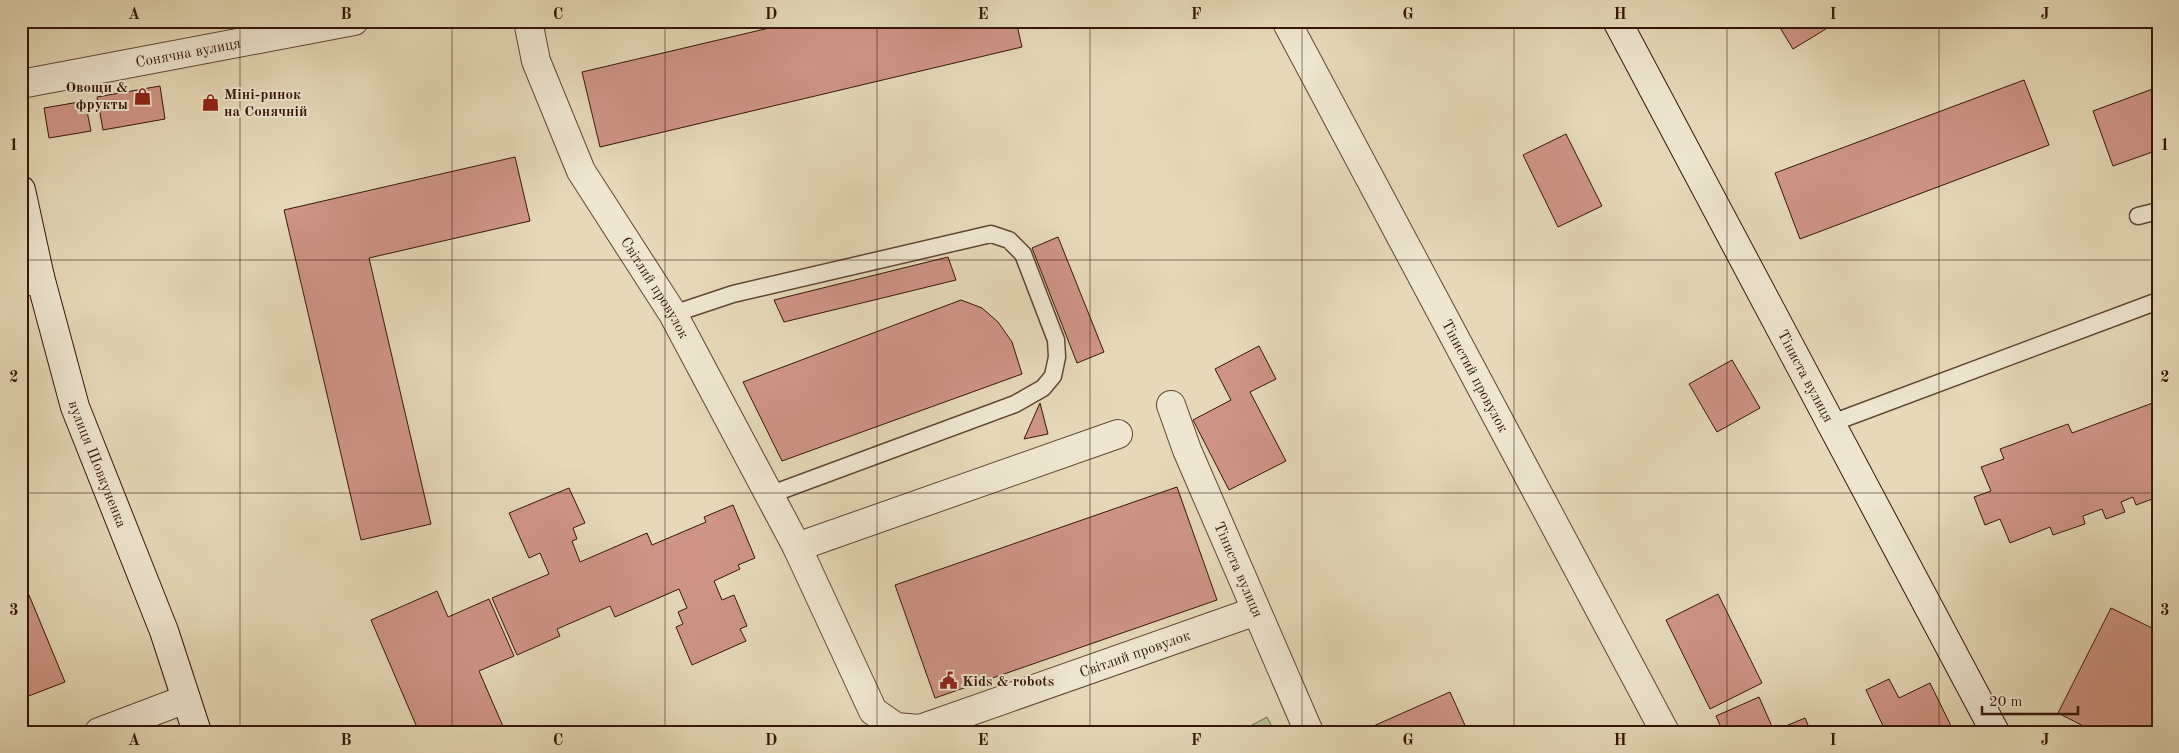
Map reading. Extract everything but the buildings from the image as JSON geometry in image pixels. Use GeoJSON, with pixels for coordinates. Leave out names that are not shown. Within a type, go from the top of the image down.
{"type":"FeatureCollection","features":[{"type":"Feature","properties":{"kind":"street","name":"Сонячна вулиця"},"geometry":{"type":"LineString","coordinates":[[21,84],[354,21]]}},
{"type":"Feature","properties":{"kind":"street","name":"Світлий провулок"},"geometry":{"type":"LineString","coordinates":[[528,21],[536,60],[581,171],[673,314],[797,547],[873,711],[896,727],[920,729],[1256,611]]}},
{"type":"Feature","properties":{"kind":"street","name":"Тінистий провулок"},"geometry":{"type":"LineString","coordinates":[[1286,21],[1665,732]]}},
{"type":"Feature","properties":{"kind":"street","name":"Тіниста вулиця"},"geometry":{"type":"LineString","coordinates":[[1617,21],[1995,732]]}},
{"type":"Feature","properties":{"kind":"street","name":"вулиця Шовкуненка"},"geometry":{"type":"LineString","coordinates":[[21,190],[31,280],[76,407],[164,631],[197,732]]}},
{"type":"Feature","properties":{"kind":"street","name":"Тіниста вулиця"},"geometry":{"type":"LineString","coordinates":[[1171,405],[1187,450],[1309,732]]}},
{"type":"Feature","properties":{"kind":"street"},"geometry":{"type":"LineString","coordinates":[[797,547],[1118,434]]}},
{"type":"Feature","properties":{"kind":"street"},"geometry":{"type":"LineString","coordinates":[[99,732],[186,699]]}},
{"type":"Feature","properties":{"kind":"lane"},"geometry":{"type":"LineString","coordinates":[[2138,216],[2158,211]]}},
{"type":"Feature","properties":{"kind":"lane"},"geometry":{"type":"LineString","coordinates":[[673,314],[733,294],[991,234],[1008,240],[1023,254],[1056,340],[1057,357],[1053,376],[1044,388],[1015,404],[769,495]]}},
{"type":"Feature","properties":{"kind":"lane"},"geometry":{"type":"LineString","coordinates":[[1832,423],[2158,301]]}},
{"type":"Feature","properties":{"kind":"green space"},"geometry":{"type":"Polygon","coordinates":[[[1267,717],[1275,732],[1239,732],[1267,717]]]}},
{"type":"Feature","properties":{"kind":"place","name":"Овощи & фрукты"},"geometry":{"type":"Point","coordinates":[142,96]}},
{"type":"Feature","properties":{"kind":"place","name":"Міні-ринок на Сонячній"},"geometry":{"type":"Point","coordinates":[210,103]}},
{"type":"Feature","properties":{"kind":"place","name":"Kids & robots"},"geometry":{"type":"Point","coordinates":[948,681]}}]}
